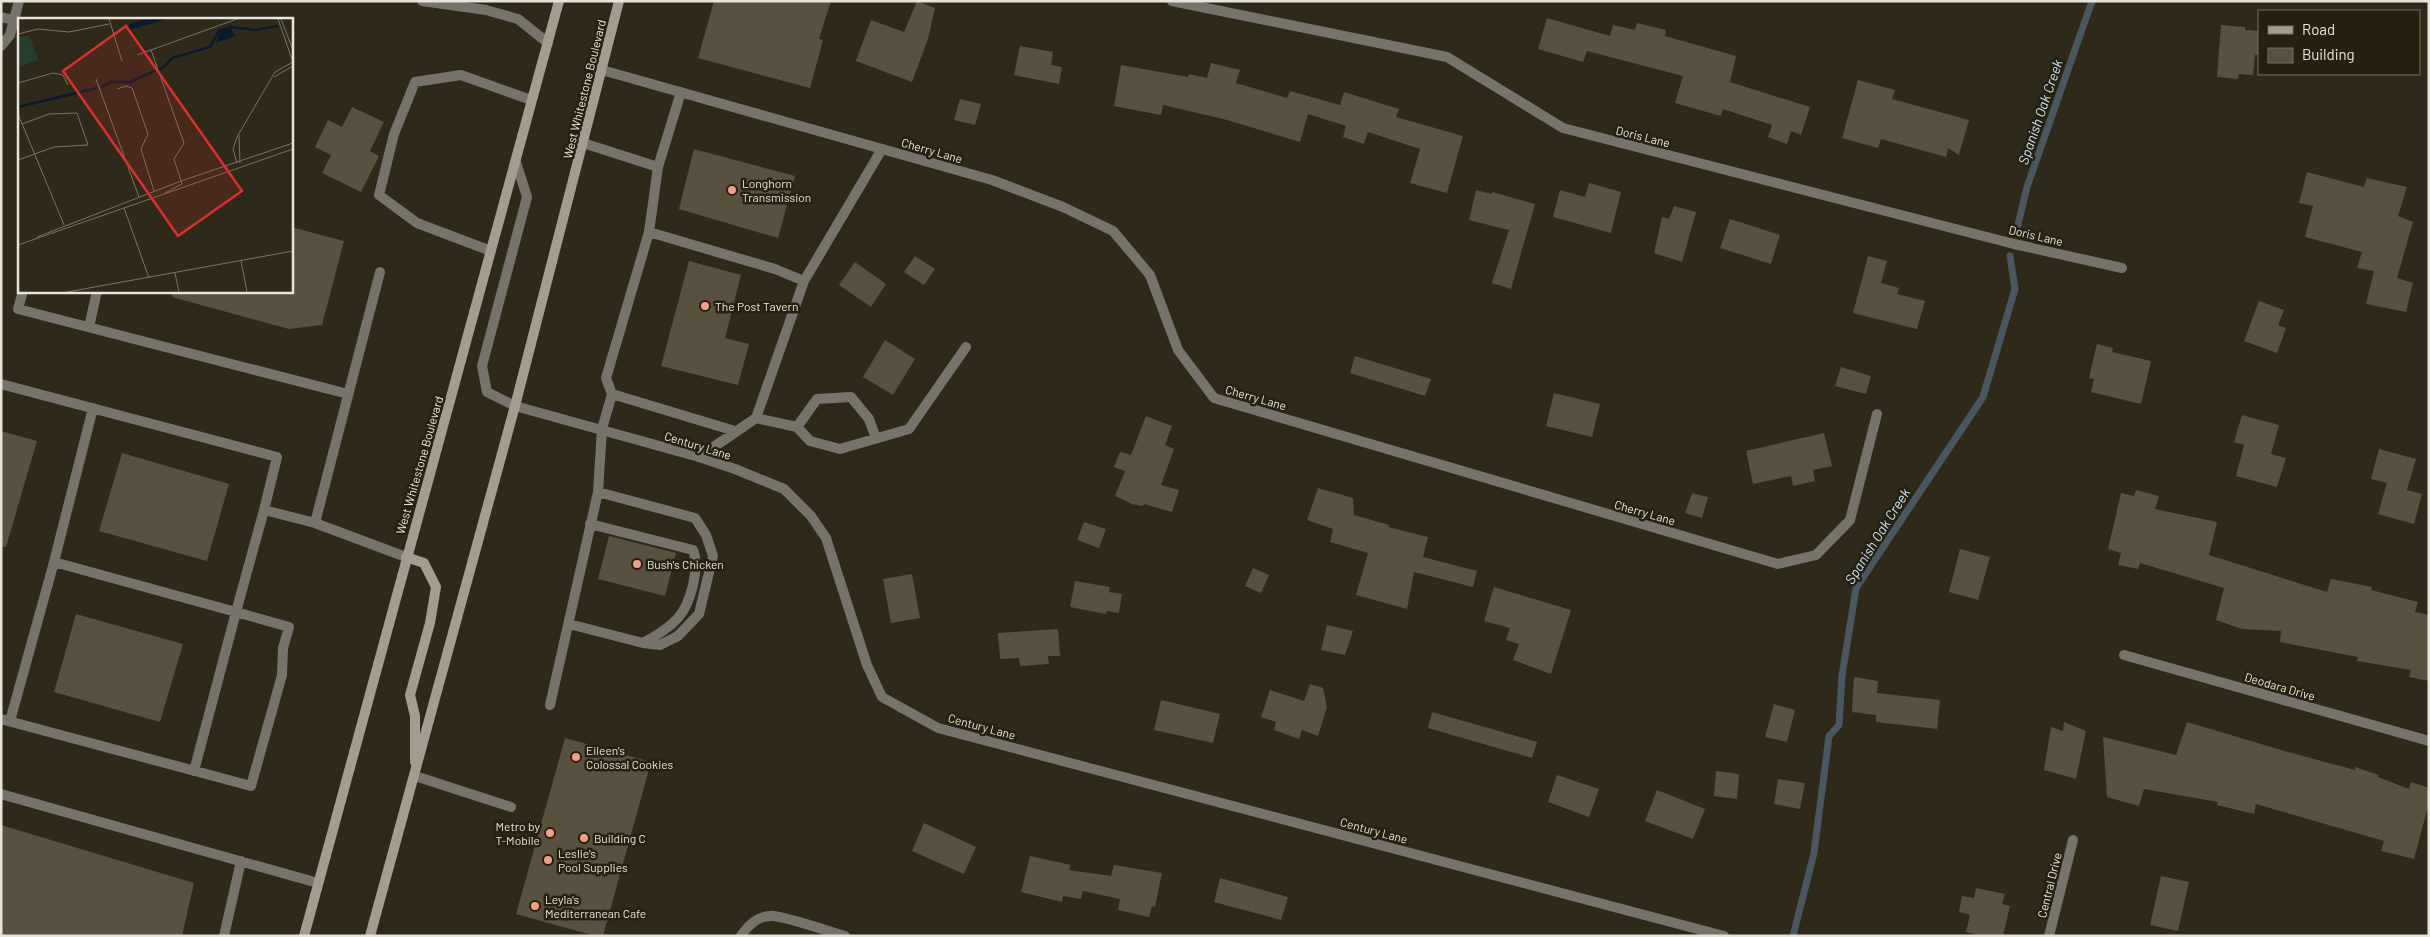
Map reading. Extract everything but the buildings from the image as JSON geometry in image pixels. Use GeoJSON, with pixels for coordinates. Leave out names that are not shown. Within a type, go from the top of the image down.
{"type":"FeatureCollection","features":[{"type":"Feature","properties":{"kind":"main road","name":"West Whitestone Boulevard"},"geometry":{"type":"LineString","coordinates":[[304,936],[559,1]]}},
{"type":"Feature","properties":{"kind":"main road","name":"West Whitestone Boulevard"},"geometry":{"type":"LineString","coordinates":[[370,936],[515,406],[619,1]]}},
{"type":"Feature","properties":{"kind":"main road"},"geometry":{"type":"LineString","coordinates":[[406,557],[424,563],[436,587],[430,623],[410,695],[415,716],[415,776]]}},
{"type":"Feature","properties":{"kind":"street"},"geometry":{"type":"LineString","coordinates":[[1,46],[10,35],[19,1]]}},
{"type":"Feature","properties":{"kind":"street"},"geometry":{"type":"LineString","coordinates":[[422,1],[486,10],[518,20],[548,43]]}},
{"type":"Feature","properties":{"kind":"street","name":"Doris Lane"},"geometry":{"type":"LineString","coordinates":[[1172,1],[1447,57],[1563,128],[2014,244],[2122,268]]}},
{"type":"Feature","properties":{"kind":"street"},"geometry":{"type":"LineString","coordinates":[[1,17],[14,20]]}},
{"type":"Feature","properties":{"kind":"street","name":"Cherry Lane"},"geometry":{"type":"LineString","coordinates":[[602,70],[992,180],[1063,207],[1113,231],[1150,275],[1178,350],[1214,398],[1778,564],[1816,554],[1850,520],[1877,414]]}},
{"type":"Feature","properties":{"kind":"street"},"geometry":{"type":"LineString","coordinates":[[492,251],[417,223],[379,195],[394,134],[415,82],[461,75],[531,100]]}},
{"type":"Feature","properties":{"kind":"street"},"geometry":{"type":"LineString","coordinates":[[550,705],[598,492],[602,429],[612,394],[606,378],[649,232],[658,167],[681,92]]}},
{"type":"Feature","properties":{"kind":"street"},"geometry":{"type":"LineString","coordinates":[[583,143],[658,167]]}},
{"type":"Feature","properties":{"kind":"street"},"geometry":{"type":"LineString","coordinates":[[698,458],[756,418],[804,282],[882,149]]}},
{"type":"Feature","properties":{"kind":"street","name":"Century Lane"},"geometry":{"type":"LineString","coordinates":[[516,162],[527,197],[482,366],[487,392],[515,406],[602,429],[735,469],[784,489],[811,516],[826,538],[867,665],[882,697],[938,728],[1724,936]]}},
{"type":"Feature","properties":{"kind":"street"},"geometry":{"type":"LineString","coordinates":[[649,232],[775,269],[804,282]]}},
{"type":"Feature","properties":{"kind":"street"},"geometry":{"type":"LineString","coordinates":[[315,524],[380,272]]}},
{"type":"Feature","properties":{"kind":"street"},"geometry":{"type":"LineString","coordinates":[[22,292],[18,309],[348,394]]}},
{"type":"Feature","properties":{"kind":"street"},"geometry":{"type":"LineString","coordinates":[[89,327],[98,292]]}},
{"type":"Feature","properties":{"kind":"street"},"geometry":{"type":"LineString","coordinates":[[756,418],[796,427],[810,441],[840,449],[909,429],[966,346]]}},
{"type":"Feature","properties":{"kind":"street"},"geometry":{"type":"LineString","coordinates":[[1,384],[277,457],[194,771]]}},
{"type":"Feature","properties":{"kind":"street"},"geometry":{"type":"LineString","coordinates":[[612,394],[735,431]]}},
{"type":"Feature","properties":{"kind":"street"},"geometry":{"type":"LineString","coordinates":[[796,427],[817,399],[851,397],[869,419],[876,438]]}},
{"type":"Feature","properties":{"kind":"street"},"geometry":{"type":"LineString","coordinates":[[54,562],[289,628],[283,648],[282,674],[251,786],[6,720],[54,562],[93,408]]}},
{"type":"Feature","properties":{"kind":"street"},"geometry":{"type":"LineString","coordinates":[[569,624],[643,643],[660,644],[678,636],[700,614],[713,556],[706,535],[695,518],[598,492]]}},
{"type":"Feature","properties":{"kind":"street"},"geometry":{"type":"LineString","coordinates":[[264,510],[315,524],[406,557]]}},
{"type":"Feature","properties":{"kind":"street"},"geometry":{"type":"LineString","coordinates":[[590,524],[693,550],[697,560],[694,580],[688,600],[680,616],[665,630],[643,643]]}},
{"type":"Feature","properties":{"kind":"street","name":"Deodara Drive"},"geometry":{"type":"LineString","coordinates":[[2124,655],[2429,741]]}},
{"type":"Feature","properties":{"kind":"street"},"geometry":{"type":"LineString","coordinates":[[415,776],[511,807]]}},
{"type":"Feature","properties":{"kind":"street"},"geometry":{"type":"LineString","coordinates":[[1,794],[318,882]]}},
{"type":"Feature","properties":{"kind":"street","name":"Central Drive"},"geometry":{"type":"LineString","coordinates":[[2049,936],[2072,840]]}},
{"type":"Feature","properties":{"kind":"street"},"geometry":{"type":"LineString","coordinates":[[224,936],[241,861]]}},
{"type":"Feature","properties":{"kind":"street"},"geometry":{"type":"LineString","coordinates":[[741,936],[748,926],[756,920],[772,916],[846,936]]}},
{"type":"Feature","properties":{"kind":"waterway","name":"Spanish Oak Creek"},"geometry":{"type":"LineString","coordinates":[[2016,233],[2027,187],[2092,1]]}},
{"type":"Feature","properties":{"kind":"waterway","name":"Spanish Oak Creek"},"geometry":{"type":"LineString","coordinates":[[1793,936],[1814,853],[1829,736],[1839,725],[1842,676],[1856,588],[1983,397],[2015,289],[2010,256]]}},
{"type":"Feature","properties":{"kind":"place","name":"Longhorn Transmission"},"geometry":{"type":"Point","coordinates":[732,190]}},
{"type":"Feature","properties":{"kind":"place","name":"The Post Tavern"},"geometry":{"type":"Point","coordinates":[705,306]}},
{"type":"Feature","properties":{"kind":"place","name":"Bush's Chicken"},"geometry":{"type":"Point","coordinates":[637,564]}},
{"type":"Feature","properties":{"kind":"place","name":"Eileen's Colossal Cookies"},"geometry":{"type":"Point","coordinates":[576,757]}},
{"type":"Feature","properties":{"kind":"place","name":"Metro by T-Mobile"},"geometry":{"type":"Point","coordinates":[550,833]}},
{"type":"Feature","properties":{"kind":"place","name":"Building C"},"geometry":{"type":"Point","coordinates":[584,838]}},
{"type":"Feature","properties":{"kind":"place","name":"Leslie's Pool Supplies"},"geometry":{"type":"Point","coordinates":[548,860]}},
{"type":"Feature","properties":{"kind":"place","name":"Leyla's Mediterranean Cafe"},"geometry":{"type":"Point","coordinates":[535,906]}}]}
